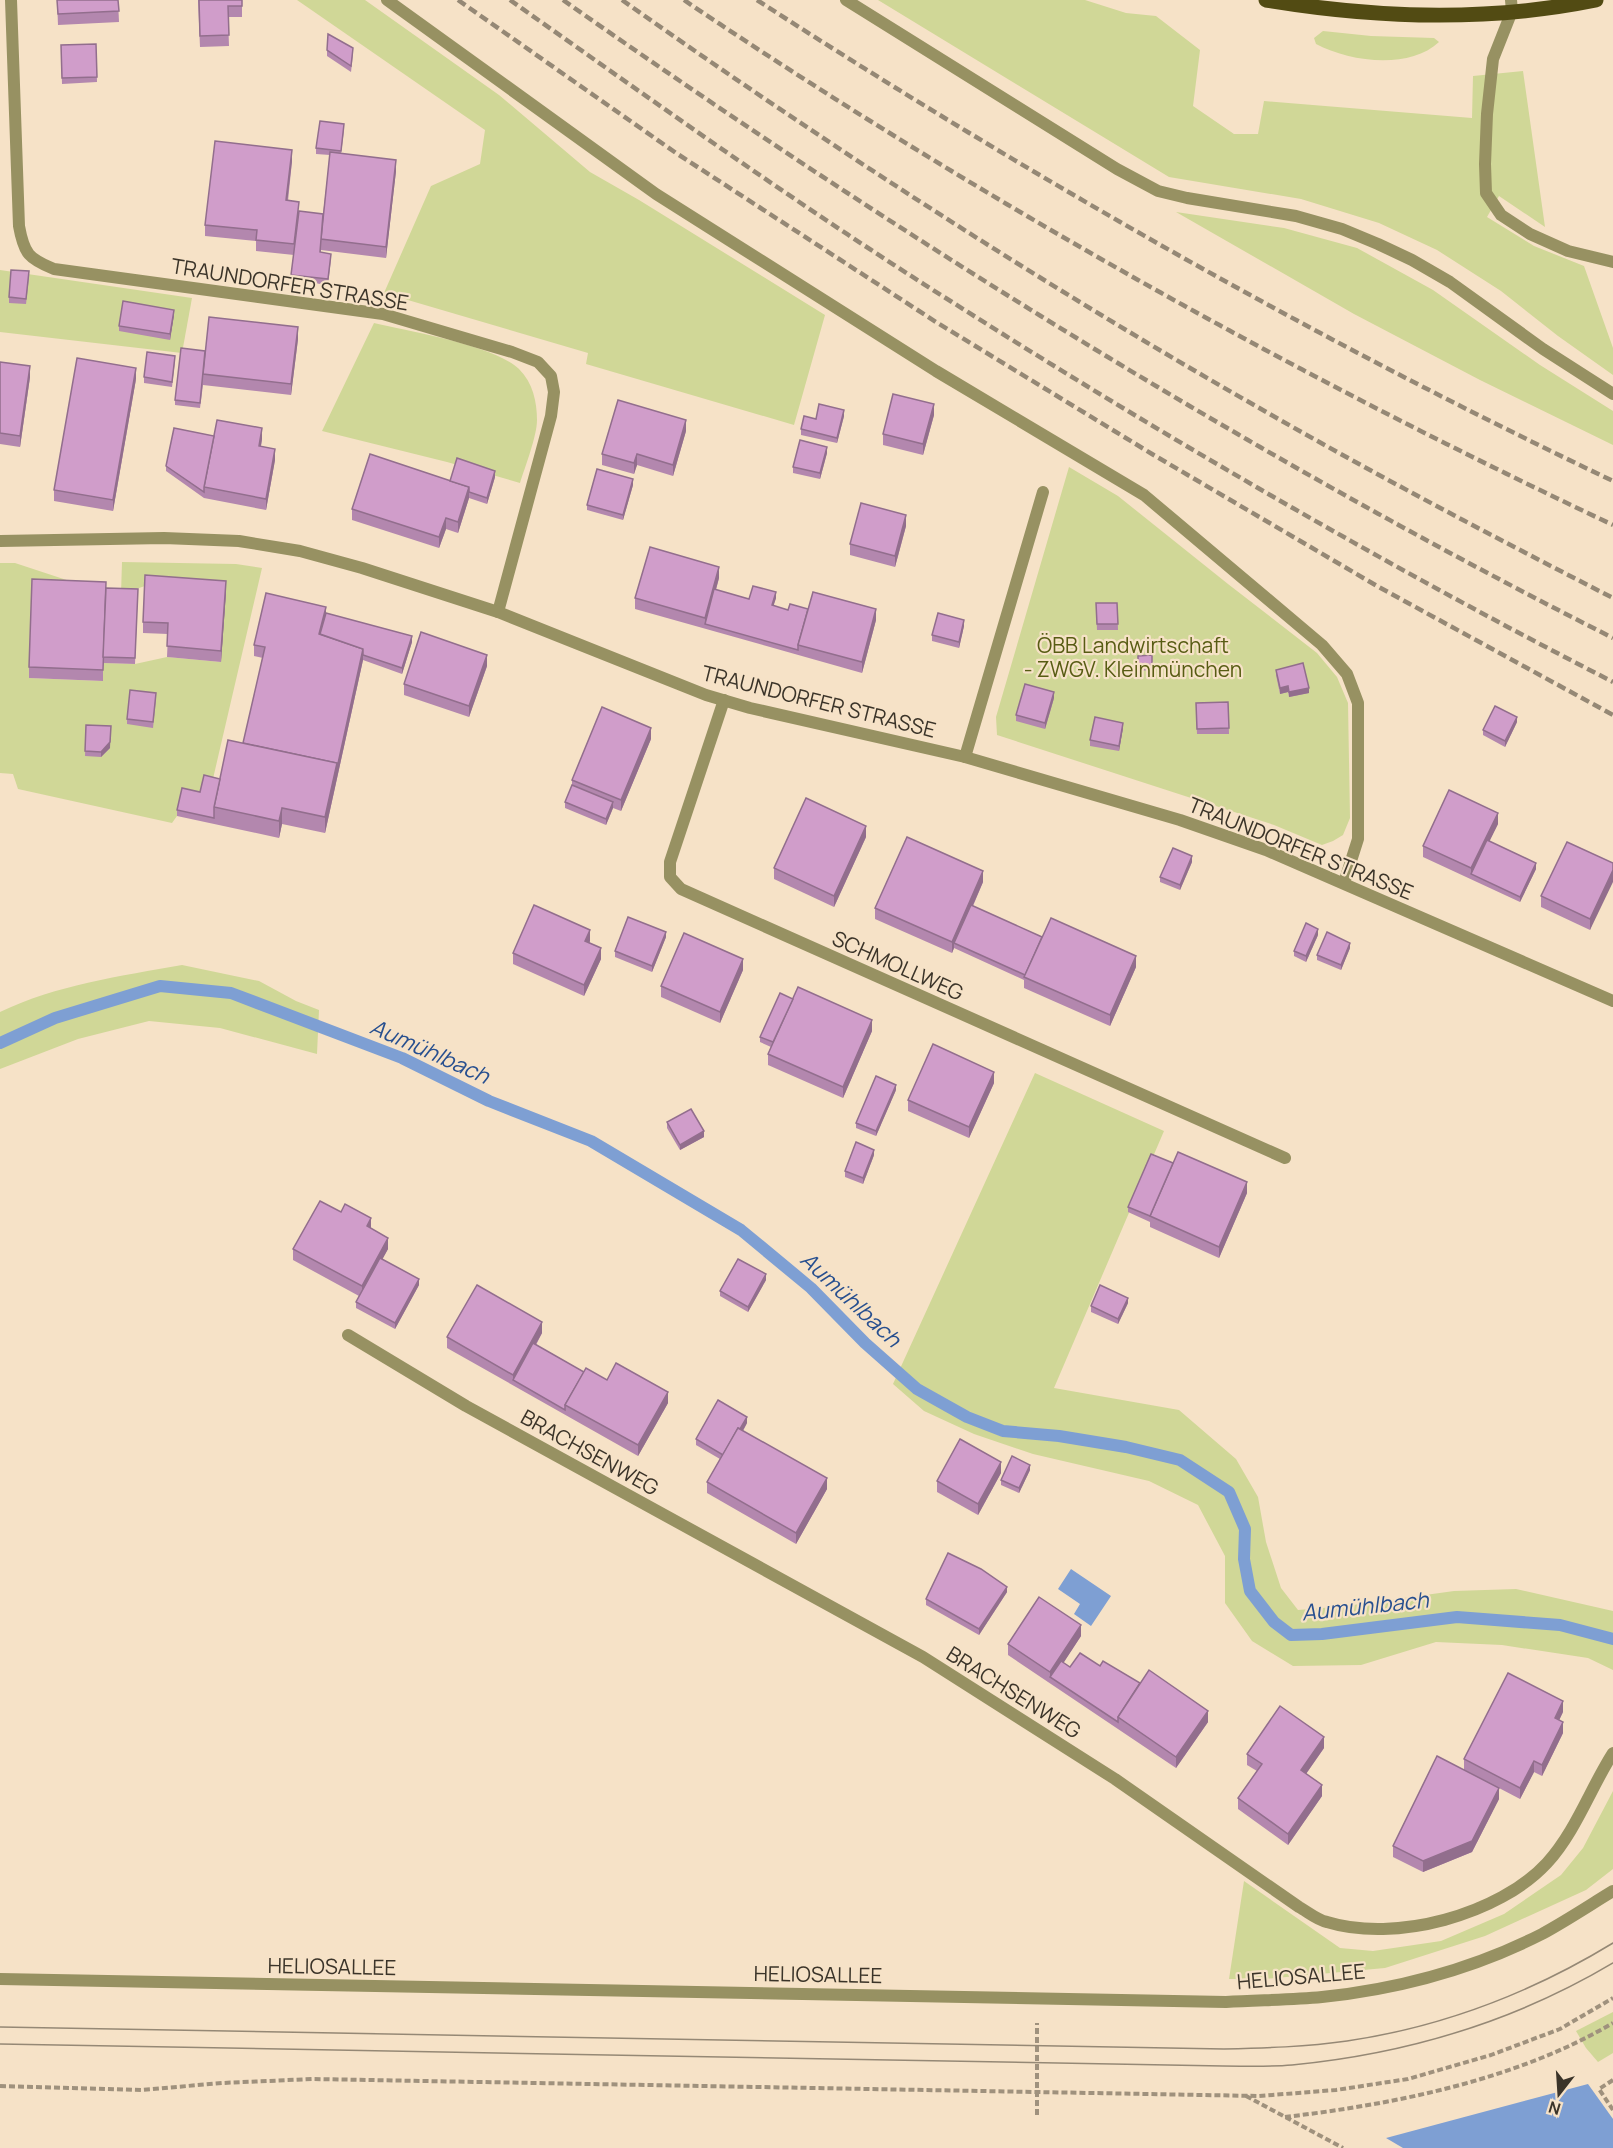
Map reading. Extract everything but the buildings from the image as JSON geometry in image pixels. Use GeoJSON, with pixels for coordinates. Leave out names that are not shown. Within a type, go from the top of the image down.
{"type":"FeatureCollection","features":[{"type":"Feature","properties":{"kind":"main road"},"geometry":{"type":"LineString","coordinates":[[1273,1],[1307,7],[1377,13],[1455,14],[1511,6],[1596,0]]}},
{"type":"Feature","properties":{"kind":"street","name":"TRAUNDORFER STRASSE"},"geometry":{"type":"LineString","coordinates":[[11,0],[19,226],[23,245],[35,261],[54,269],[383,314],[512,352],[538,362],[551,376],[554,392],[551,416],[498,612]]}},
{"type":"Feature","properties":{"kind":"street"},"geometry":{"type":"LineString","coordinates":[[387,0],[656,194],[936,371],[1144,495],[1322,645],[1347,674],[1358,703],[1358,839],[1344,883]]}},
{"type":"Feature","properties":{"kind":"street"},"geometry":{"type":"LineString","coordinates":[[846,0],[1117,169],[1158,191],[1296,216],[1342,230],[1412,260],[1450,282],[1543,349],[1613,394]]}},
{"type":"Feature","properties":{"kind":"street"},"geometry":{"type":"LineString","coordinates":[[1511,6],[1493,59],[1487,124],[1486,193],[1501,215],[1530,234],[1568,251],[1613,262]]}},
{"type":"Feature","properties":{"kind":"street"},"geometry":{"type":"LineString","coordinates":[[965,757],[1043,492]]}},
{"type":"Feature","properties":{"kind":"street","name":"TRAUNDORFER STRASSE"},"geometry":{"type":"LineString","coordinates":[[0,541],[164,538],[239,541],[300,550],[498,612],[706,695],[750,708],[965,757],[1180,820],[1266,850],[1613,1001]]}},
{"type":"Feature","properties":{"kind":"street","name":"SCHMOLLWEG"},"geometry":{"type":"LineString","coordinates":[[724,700],[670,862],[670,877],[681,889],[1286,1158]]}},
{"type":"Feature","properties":{"kind":"street","name":"BRACHSENWEG"},"geometry":{"type":"LineString","coordinates":[[348,1335],[475,1412],[923,1657],[1115,1779],[1299,1907],[1325,1922],[1359,1929],[1403,1928],[1454,1918],[1507,1896],[1546,1864],[1568,1837],[1613,1753]]}},
{"type":"Feature","properties":{"kind":"street","name":"HELIOSALLEE"},"geometry":{"type":"LineString","coordinates":[[0,1979],[1214,2001],[1322,1997],[1375,1990],[1429,1977],[1477,1961],[1542,1934],[1613,1891]]}},
{"type":"Feature","properties":{"kind":"path"},"geometry":{"type":"LineString","coordinates":[[0,2086],[141,2090],[222,2083],[314,2079],[1245,2096],[1336,2090],[1408,2079],[1491,2055],[1560,2029],[1613,1998]]}},
{"type":"Feature","properties":{"kind":"path"},"geometry":{"type":"LineString","coordinates":[[1285,2117],[1364,2107],[1420,2096],[1482,2079],[1552,2053],[1613,2023]]}},
{"type":"Feature","properties":{"kind":"path"},"geometry":{"type":"LineString","coordinates":[[1037,2045],[1037,2115]]}},
{"type":"Feature","properties":{"kind":"path"},"geometry":{"type":"LineString","coordinates":[[1613,2080],[1599,2089],[1613,2110]]}},
{"type":"Feature","properties":{"kind":"path"},"geometry":{"type":"LineString","coordinates":[[1245,2096],[1343,2148]]}},
{"type":"Feature","properties":{"kind":"green space"},"geometry":{"type":"Polygon","coordinates":[[[297,0],[365,0],[499,95],[590,172],[825,315],[794,425],[586,364],[588,353],[384,293],[431,186],[480,164],[485,130],[297,0]]]}},
{"type":"Feature","properties":{"kind":"green space"},"geometry":{"type":"Polygon","coordinates":[[[878,0],[1085,0],[1126,13],[1156,16],[1200,50],[1193,106],[1234,134],[1258,134],[1264,101],[1472,118],[1473,76],[1523,71],[1545,227],[1499,196],[1487,217],[1534,246],[1584,266],[1613,348],[1613,375],[1558,336],[1501,291],[1437,250],[1379,223],[1301,199],[1169,177],[878,0]]]}},
{"type":"Feature","properties":{"kind":"green space"},"geometry":{"type":"Polygon","coordinates":[[[1323,31],[1371,36],[1434,38],[1439,42],[1412,57],[1396,60],[1362,59],[1316,44],[1314,38],[1323,31]]]}},
{"type":"Feature","properties":{"kind":"green space"},"geometry":{"type":"Polygon","coordinates":[[[1176,212],[1284,228],[1357,248],[1433,290],[1540,365],[1613,411],[1613,445],[1480,380],[1354,314],[1176,212]]]}},
{"type":"Feature","properties":{"kind":"green space"},"geometry":{"type":"Polygon","coordinates":[[[0,270],[192,298],[182,353],[0,332],[0,270]]]}},
{"type":"Feature","properties":{"kind":"green space"},"geometry":{"type":"Polygon","coordinates":[[[374,323],[472,346],[508,361],[524,374],[533,393],[537,420],[533,443],[520,483],[322,431],[374,323]]]}},
{"type":"Feature","properties":{"kind":"green space","name":"ÖBB Landwirtschaft - ZWGV. Kleinmünchen"},"geometry":{"type":"Polygon","coordinates":[[[1069,467],[1118,496],[1317,653],[1337,677],[1348,703],[1350,818],[1343,835],[1322,845],[1274,825],[997,735],[996,717],[1069,467]]]}},
{"type":"Feature","properties":{"kind":"green space"},"geometry":{"type":"Polygon","coordinates":[[[122,562],[236,564],[262,568],[212,783],[200,798],[182,794],[177,816],[172,823],[18,789],[13,774],[0,773],[0,563],[15,563],[106,593],[29,678],[102,681],[103,663],[135,664],[167,657],[221,662],[145,586],[121,594],[122,562]]]}},
{"type":"Feature","properties":{"kind":"green space"},"geometry":{"type":"Polygon","coordinates":[[[182,965],[259,981],[296,1001],[319,1010],[317,1054],[220,1028],[149,1021],[78,1039],[0,1069],[0,1012],[66,988],[182,965]]]}},
{"type":"Feature","properties":{"kind":"green space"},"geometry":{"type":"Polygon","coordinates":[[[1035,1073],[1164,1131],[1054,1388],[1179,1410],[1236,1459],[1258,1497],[1266,1542],[1281,1588],[1298,1610],[1346,1606],[1454,1591],[1516,1589],[1613,1611],[1613,1670],[1588,1658],[1502,1645],[1436,1642],[1361,1665],[1293,1666],[1252,1641],[1225,1603],[1225,1556],[1198,1505],[1149,1481],[1033,1454],[974,1434],[924,1411],[893,1384],[1035,1073]]]}},
{"type":"Feature","properties":{"kind":"green space"},"geometry":{"type":"Polygon","coordinates":[[[1613,1791],[1613,1869],[1586,1890],[1485,1936],[1385,1968],[1264,1979],[1229,1979],[1244,1881],[1340,1948],[1373,1951],[1441,1941],[1504,1914],[1561,1875],[1583,1848],[1613,1791]]]}},
{"type":"Feature","properties":{"kind":"green space"},"geometry":{"type":"Polygon","coordinates":[[[1613,2012],[1613,2053],[1598,2062],[1576,2031],[1613,2012]]]}},
{"type":"Feature","properties":{"kind":"water"},"geometry":{"type":"Polygon","coordinates":[[[1071,1569],[1111,1596],[1091,1626],[1074,1614],[1080,1604],[1058,1589],[1071,1569]]]}},
{"type":"Feature","properties":{"kind":"water"},"geometry":{"type":"Polygon","coordinates":[[[1588,2084],[1613,2119],[1613,2148],[1403,2148],[1386,2138],[1588,2084]]]}},
{"type":"Feature","properties":{"kind":"waterway","name":"Aumühlbach"},"geometry":{"type":"LineString","coordinates":[[0,1043],[55,1018],[160,986],[231,993],[402,1058],[489,1101],[591,1141],[741,1230],[811,1288],[865,1343],[917,1389],[967,1417],[1003,1431],[1059,1436],[1126,1447],[1180,1460],[1229,1492],[1245,1529],[1244,1559],[1250,1591],[1274,1622],[1291,1635],[1322,1634],[1457,1617],[1560,1625],[1613,1639]]}},
{"type":"Feature","properties":{"kind":"tram line"},"geometry":{"type":"LineString","coordinates":[[0,2027],[1224,2049],[1286,2047],[1382,2035],[1451,2017],[1518,1992],[1613,1943]]}},
{"type":"Feature","properties":{"kind":"tram line"},"geometry":{"type":"LineString","coordinates":[[0,2044],[1283,2066],[1376,2053],[1458,2032],[1537,2002],[1613,1963]]}},
{"type":"Feature","properties":{"kind":"railway"},"geometry":{"type":"LineString","coordinates":[[458,0],[676,153],[936,322],[1152,454],[1377,586],[1613,715]]}},
{"type":"Feature","properties":{"kind":"railway"},"geometry":{"type":"LineString","coordinates":[[510,0],[784,192],[1033,353],[1361,547],[1613,682]]}},
{"type":"Feature","properties":{"kind":"railway"},"geometry":{"type":"LineString","coordinates":[[563,0],[817,173],[946,257],[1077,338],[1342,493],[1613,638]]}},
{"type":"Feature","properties":{"kind":"railway"},"geometry":{"type":"LineString","coordinates":[[622,0],[854,159],[1092,310],[1343,455],[1613,598]]}},
{"type":"Feature","properties":{"kind":"railway"},"geometry":{"type":"LineString","coordinates":[[684,0],[908,145],[1138,280],[1373,407],[1613,525]]}},
{"type":"Feature","properties":{"kind":"railway"},"geometry":{"type":"LineString","coordinates":[[757,0],[965,130],[1177,254],[1393,371],[1613,481]]}}]}
